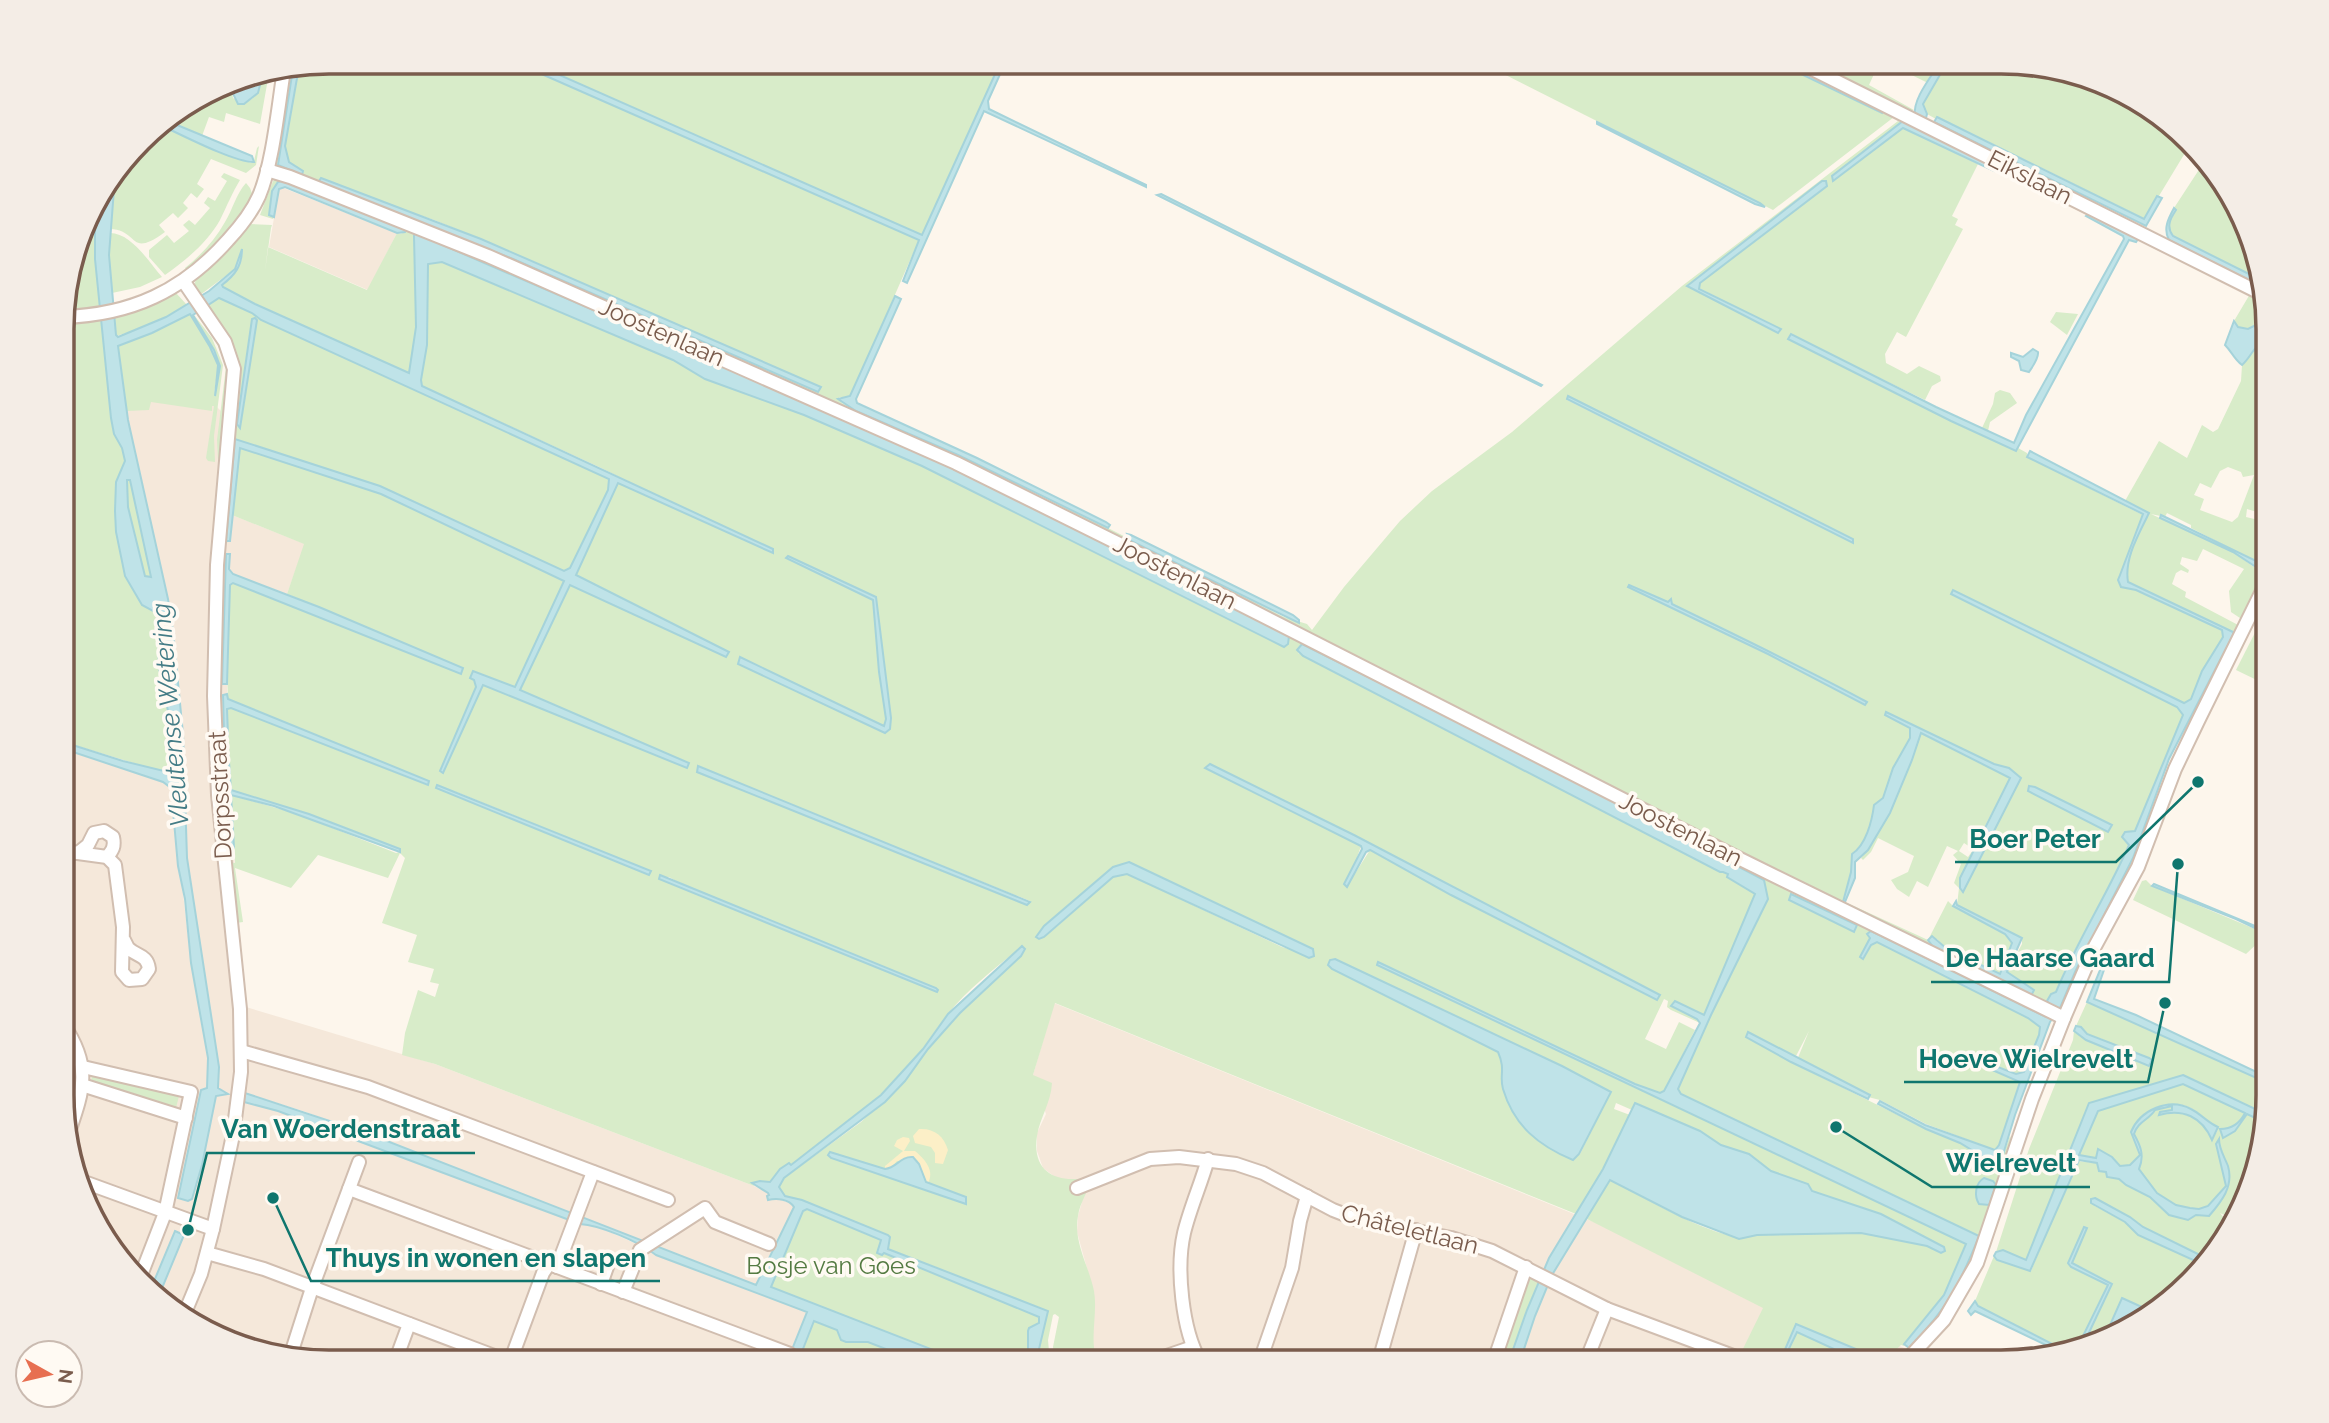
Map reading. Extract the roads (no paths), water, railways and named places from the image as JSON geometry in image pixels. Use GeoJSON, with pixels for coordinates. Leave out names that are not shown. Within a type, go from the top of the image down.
{"type":"FeatureCollection","features":[{"type":"Feature","properties":{"kind":"street","name":"Eikslaan"},"geometry":{"type":"LineString","coordinates":[[1822,74],[2252,289]]}},
{"type":"Feature","properties":{"kind":"street"},"geometry":{"type":"LineString","coordinates":[[74,316],[122,309],[167,292],[184,282],[212,258],[235,233],[259,197],[267,170],[283,78]]}},
{"type":"Feature","properties":{"kind":"street","name":"Joostenlaan"},"geometry":{"type":"LineString","coordinates":[[267,170],[488,256],[956,463],[2056,1014]]}},
{"type":"Feature","properties":{"kind":"street","name":"Dorpsstraat"},"geometry":{"type":"LineString","coordinates":[[184,282],[225,342],[234,369],[217,565],[215,696],[218,805],[239,1001],[241,1051],[233,1135],[213,1230],[187,1306]]}},
{"type":"Feature","properties":{"kind":"street"},"geometry":{"type":"LineString","coordinates":[[1916,1350],[1944,1320],[1977,1263],[2032,1099],[2056,1014],[2138,867],[2175,769],[2256,603]]}},
{"type":"Feature","properties":{"kind":"street"},"geometry":{"type":"LineString","coordinates":[[78,853],[88,845],[94,833],[104,831],[113,837],[114,843],[107,857]]}},
{"type":"Feature","properties":{"kind":"street"},"geometry":{"type":"LineString","coordinates":[[74,852],[107,857],[115,865],[124,940]]}},
{"type":"Feature","properties":{"kind":"street"},"geometry":{"type":"LineString","coordinates":[[74,1042],[83,1067],[82,1085],[74,1113]]}},
{"type":"Feature","properties":{"kind":"street"},"geometry":{"type":"LineString","coordinates":[[241,1051],[368,1087],[668,1200]]}},
{"type":"Feature","properties":{"kind":"street"},"geometry":{"type":"LineString","coordinates":[[83,1067],[191,1093],[165,1213],[143,1270]]}},
{"type":"Feature","properties":{"kind":"street"},"geometry":{"type":"LineString","coordinates":[[82,1085],[186,1118]]}},
{"type":"Feature","properties":{"kind":"street","name":"Châteletlaan"},"geometry":{"type":"LineString","coordinates":[[1077,1188],[1150,1159],[1179,1157],[1236,1164],[1263,1172],[1333,1210],[1356,1219],[1472,1243],[1607,1309],[1717,1350]]}},
{"type":"Feature","properties":{"kind":"street"},"geometry":{"type":"LineString","coordinates":[[1187,1350],[1193,1348],[1182,1296],[1181,1248],[1208,1159]]}},
{"type":"Feature","properties":{"kind":"street"},"geometry":{"type":"LineString","coordinates":[[293,1347],[359,1162]]}},
{"type":"Feature","properties":{"kind":"street"},"geometry":{"type":"LineString","coordinates":[[514,1350],[543,1273],[553,1266],[574,1226],[593,1172]]}},
{"type":"Feature","properties":{"kind":"street"},"geometry":{"type":"LineString","coordinates":[[90,1184],[213,1230]]}},
{"type":"Feature","properties":{"kind":"street"},"geometry":{"type":"LineString","coordinates":[[349,1189],[779,1350]]}},
{"type":"Feature","properties":{"kind":"street"},"geometry":{"type":"LineString","coordinates":[[1265,1350],[1282,1305],[1307,1196]]}},
{"type":"Feature","properties":{"kind":"street"},"geometry":{"type":"LineString","coordinates":[[623,1292],[640,1250],[705,1208],[715,1222],[769,1244]]}},
{"type":"Feature","properties":{"kind":"street"},"geometry":{"type":"LineString","coordinates":[[1382,1350],[1416,1230]]}},
{"type":"Feature","properties":{"kind":"street"},"geometry":{"type":"LineString","coordinates":[[207,1253],[264,1269],[478,1350]]}},
{"type":"Feature","properties":{"kind":"street"},"geometry":{"type":"LineString","coordinates":[[601,1284],[607,1267]]}},
{"type":"Feature","properties":{"kind":"street"},"geometry":{"type":"LineString","coordinates":[[1499,1350],[1532,1270]]}},
{"type":"Feature","properties":{"kind":"street"},"geometry":{"type":"LineString","coordinates":[[1590,1350],[1607,1309]]}},
{"type":"Feature","properties":{"kind":"street"},"geometry":{"type":"LineString","coordinates":[[399,1350],[409,1324]]}},
{"type":"Feature","properties":{"kind":"water"},"geometry":{"type":"Polygon","coordinates":[[[542,74],[557,74],[922,235],[995,74],[1000,74],[988,101],[989,109],[1146,185],[984,111],[907,283],[903,281],[919,240],[542,74]]]}},
{"type":"Feature","properties":{"kind":"water"},"geometry":{"type":"Polygon","coordinates":[[[1801,74],[1810,74],[1883,111],[1882,113],[1801,74]]]}},
{"type":"Feature","properties":{"kind":"water"},"geometry":{"type":"Polygon","coordinates":[[[1933,74],[1940,74],[1923,104],[1927,114],[1926,118],[1922,119],[1915,116],[1915,109],[1933,74]]]}},
{"type":"Feature","properties":{"kind":"water"},"geometry":{"type":"Polygon","coordinates":[[[292,76],[297,76],[285,146],[289,162],[303,171],[302,175],[278,165],[292,76]]]}},
{"type":"Feature","properties":{"kind":"water"},"geometry":{"type":"Polygon","coordinates":[[[260,85],[258,93],[244,104],[238,104],[232,92],[260,85]]]}},
{"type":"Feature","properties":{"kind":"water"},"geometry":{"type":"Polygon","coordinates":[[[1937,117],[2144,219],[2157,196],[2162,198],[2146,226],[1934,122],[1937,117]]]}},
{"type":"Feature","properties":{"kind":"water"},"geometry":{"type":"Polygon","coordinates":[[[1903,121],[1996,167],[1994,171],[1903,128],[1833,181],[1832,176],[1903,121]]]}},
{"type":"Feature","properties":{"kind":"water"},"geometry":{"type":"Polygon","coordinates":[[[1597,122],[1760,203],[1765,207],[1755,204],[1597,122]]]}},
{"type":"Feature","properties":{"kind":"water"},"geometry":{"type":"Polygon","coordinates":[[[176,124],[252,156],[254,162],[221,153],[169,129],[176,124]]]}},
{"type":"Feature","properties":{"kind":"water"},"geometry":{"type":"Polygon","coordinates":[[[321,178],[481,239],[821,387],[818,392],[513,259],[331,187],[319,181],[321,178]]]}},
{"type":"Feature","properties":{"kind":"water"},"geometry":{"type":"Polygon","coordinates":[[[286,180],[407,228],[405,232],[397,233],[285,187],[279,189],[274,217],[269,215],[272,191],[278,182],[286,180]]]}},
{"type":"Feature","properties":{"kind":"water"},"geometry":{"type":"Polygon","coordinates":[[[1822,181],[1826,181],[1827,186],[1700,283],[1699,289],[1781,329],[1778,333],[1687,286],[1822,181]]]}},
{"type":"Feature","properties":{"kind":"water","name":"Vleutense Wetering"},"geometry":{"type":"Polygon","coordinates":[[[114,192],[109,255],[118,337],[166,317],[209,291],[235,269],[242,249],[239,265],[223,287],[409,373],[416,327],[415,233],[868,429],[1022,501],[1289,636],[1288,644],[1284,647],[922,466],[804,415],[705,379],[673,360],[442,262],[428,264],[427,345],[422,386],[773,549],[773,553],[618,483],[576,575],[729,652],[726,657],[570,585],[520,690],[689,763],[687,768],[483,685],[443,773],[440,771],[476,687],[474,680],[470,678],[473,671],[515,687],[564,581],[381,494],[240,448],[230,541],[226,541],[235,439],[380,486],[564,571],[570,568],[608,490],[609,479],[261,320],[219,298],[193,315],[214,350],[220,366],[215,396],[218,365],[190,314],[118,346],[128,420],[173,631],[183,734],[187,858],[219,1067],[218,1088],[228,1094],[216,1096],[192,1199],[188,1201],[178,1198],[201,1090],[207,1088],[208,1058],[191,963],[171,788],[163,782],[74,752],[74,745],[172,773],[168,711],[159,668],[157,613],[142,605],[125,576],[116,532],[116,482],[125,461],[122,448],[114,434],[111,418],[95,259],[95,228],[114,192]],[[127,480],[128,507],[145,576],[151,577],[130,480],[127,480]]]}},
{"type":"Feature","properties":{"kind":"water"},"geometry":{"type":"Polygon","coordinates":[[[1161,194],[1542,385],[1157,195],[1161,194]]]}},
{"type":"Feature","properties":{"kind":"water"},"geometry":{"type":"Polygon","coordinates":[[[2174,208],[2176,210],[2169,226],[2173,236],[2250,274],[2251,282],[2169,240],[2166,228],[2174,208]]]}},
{"type":"Feature","properties":{"kind":"water"},"geometry":{"type":"Polygon","coordinates":[[[2090,212],[2138,239],[2136,242],[2129,240],[2016,451],[1788,339],[1791,334],[2014,443],[2026,415],[2124,239],[2086,216],[2090,212]]]}},
{"type":"Feature","properties":{"kind":"water"},"geometry":{"type":"Polygon","coordinates":[[[895,296],[901,299],[856,399],[857,403],[977,458],[1106,522],[1110,525],[1108,528],[958,455],[856,411],[838,399],[850,396],[895,296]]]}},
{"type":"Feature","properties":{"kind":"water"},"geometry":{"type":"Polygon","coordinates":[[[252,319],[257,320],[240,428],[237,424],[252,319]]]}},
{"type":"Feature","properties":{"kind":"water"},"geometry":{"type":"Polygon","coordinates":[[[2234,321],[2238,327],[2248,329],[2256,325],[2256,348],[2242,365],[2225,345],[2234,321]]]}},
{"type":"Feature","properties":{"kind":"water"},"geometry":{"type":"Polygon","coordinates":[[[2033,349],[2038,352],[2038,357],[2029,372],[2021,370],[2019,361],[2011,357],[2011,353],[2023,357],[2033,349]]]}},
{"type":"Feature","properties":{"kind":"water"},"geometry":{"type":"Polygon","coordinates":[[[1568,396],[1853,539],[1853,543],[1567,399],[1568,396]]]}},
{"type":"Feature","properties":{"kind":"water"},"geometry":{"type":"Polygon","coordinates":[[[2030,451],[2149,513],[2130,555],[2128,582],[2233,632],[2233,635],[2169,759],[2133,858],[2075,972],[2060,1008],[2050,1022],[1998,1166],[1960,1143],[1878,1104],[1880,1101],[1925,1125],[1995,1150],[2020,1082],[1967,1059],[1969,1056],[2016,1074],[2024,1072],[2040,1027],[2028,1018],[1877,942],[1871,945],[1863,959],[1860,957],[1870,938],[1867,934],[1871,931],[2046,1017],[2049,1016],[2053,1008],[2047,1001],[2051,994],[2056,992],[2120,864],[2129,845],[2122,837],[2125,832],[2135,831],[2183,715],[2177,707],[1951,594],[1953,590],[2184,703],[2191,699],[2202,671],[2223,637],[2222,630],[2136,590],[2121,587],[2118,580],[2143,514],[2027,457],[2030,451]]]}},
{"type":"Feature","properties":{"kind":"water"},"geometry":{"type":"Polygon","coordinates":[[[2161,515],[2256,561],[2256,567],[2233,552],[2160,518],[2161,515]]]}},
{"type":"Feature","properties":{"kind":"water"},"geometry":{"type":"Polygon","coordinates":[[[1127,534],[1293,615],[1299,623],[1129,540],[1127,534]]]}},
{"type":"Feature","properties":{"kind":"water"},"geometry":{"type":"Polygon","coordinates":[[[226,554],[230,554],[229,569],[233,574],[463,668],[461,674],[233,583],[230,585],[227,684],[222,684],[226,554]]]}},
{"type":"Feature","properties":{"kind":"water"},"geometry":{"type":"Polygon","coordinates":[[[788,556],[876,597],[891,718],[890,729],[885,733],[738,664],[740,657],[884,726],[886,719],[873,600],[786,558],[788,556]]]}},
{"type":"Feature","properties":{"kind":"water"},"geometry":{"type":"Polygon","coordinates":[[[1629,585],[1668,602],[1671,599],[1672,604],[1867,702],[1865,705],[1768,654],[1628,587],[1629,585]]]}},
{"type":"Feature","properties":{"kind":"water"},"geometry":{"type":"Polygon","coordinates":[[[1302,644],[1511,748],[1764,880],[1768,899],[1678,1089],[1681,1094],[1979,1236],[1951,1296],[1909,1348],[1904,1344],[1944,1295],[1966,1244],[1377,965],[1378,962],[1635,1084],[1660,1093],[1664,1091],[1700,1023],[1671,1006],[1675,1001],[1704,1015],[1755,894],[1727,877],[1728,874],[1303,656],[1297,650],[1302,644]]]}},
{"type":"Feature","properties":{"kind":"water"},"geometry":{"type":"Polygon","coordinates":[[[227,694],[228,699],[429,781],[428,785],[231,708],[227,709],[228,735],[224,736],[223,695],[227,694]]]}},
{"type":"Feature","properties":{"kind":"water"},"geometry":{"type":"Polygon","coordinates":[[[1886,712],[1994,764],[2009,768],[2021,778],[1963,892],[1960,878],[2010,778],[1921,733],[1890,813],[1868,850],[1855,862],[1855,878],[1843,902],[1851,872],[1852,854],[1865,839],[1874,805],[1883,798],[1893,768],[1910,738],[1910,728],[1885,715],[1886,712]]]}},
{"type":"Feature","properties":{"kind":"water"},"geometry":{"type":"Polygon","coordinates":[[[224,748],[228,748],[231,790],[309,814],[400,849],[400,852],[274,806],[231,795],[234,848],[230,849],[224,748]]]}},
{"type":"Feature","properties":{"kind":"water"},"geometry":{"type":"Polygon","coordinates":[[[1210,764],[1354,835],[1660,995],[1657,1000],[1451,895],[1370,850],[1366,852],[1347,887],[1344,884],[1362,849],[1361,846],[1205,768],[1210,764]]]}},
{"type":"Feature","properties":{"kind":"water"},"geometry":{"type":"Polygon","coordinates":[[[698,766],[1030,902],[1027,905],[697,772],[698,766]]]}},
{"type":"Feature","properties":{"kind":"water"},"geometry":{"type":"Polygon","coordinates":[[[437,785],[651,871],[649,875],[436,788],[437,785]]]}},
{"type":"Feature","properties":{"kind":"water"},"geometry":{"type":"Polygon","coordinates":[[[2029,786],[2112,825],[2108,832],[2028,791],[2029,786]]]}},
{"type":"Feature","properties":{"kind":"water"},"geometry":{"type":"Polygon","coordinates":[[[1129,862],[1313,949],[1314,956],[1309,958],[1127,874],[1113,877],[1044,937],[1036,937],[1044,926],[1113,867],[1129,862]]]}},
{"type":"Feature","properties":{"kind":"water"},"geometry":{"type":"Polygon","coordinates":[[[660,875],[938,990],[937,992],[659,879],[660,875]]]}},
{"type":"Feature","properties":{"kind":"water"},"geometry":{"type":"Polygon","coordinates":[[[2154,884],[2256,926],[2256,929],[2236,919],[2152,886],[2154,884]]]}},
{"type":"Feature","properties":{"kind":"water"},"geometry":{"type":"Polygon","coordinates":[[[1791,894],[1857,925],[1854,932],[1789,900],[1791,894]]]}},
{"type":"Feature","properties":{"kind":"water"},"geometry":{"type":"Polygon","coordinates":[[[1956,901],[1957,905],[2022,938],[2007,972],[2034,990],[2031,996],[1934,948],[1928,940],[1932,936],[1947,949],[2000,974],[2012,943],[2005,934],[1953,906],[1956,901]]]}},
{"type":"Feature","properties":{"kind":"water"},"geometry":{"type":"Polygon","coordinates":[[[1022,946],[1025,949],[1021,956],[960,1013],[885,1102],[784,1178],[779,1187],[785,1196],[802,1200],[888,1235],[888,1249],[1048,1311],[1039,1350],[1028,1350],[1029,1328],[1039,1323],[1039,1317],[884,1253],[877,1253],[881,1240],[807,1209],[803,1211],[771,1287],[933,1350],[888,1350],[868,1342],[846,1342],[841,1340],[837,1330],[814,1321],[803,1350],[792,1350],[807,1312],[656,1255],[629,1239],[608,1231],[580,1224],[278,1111],[244,1102],[245,1093],[369,1134],[756,1285],[794,1207],[782,1200],[768,1200],[768,1193],[752,1183],[770,1182],[780,1169],[789,1163],[791,1165],[881,1095],[923,1049],[948,1014],[1022,946]]]}},
{"type":"Feature","properties":{"kind":"water"},"geometry":{"type":"Polygon","coordinates":[[[1335,959],[1562,1066],[1611,1092],[1579,1154],[1573,1160],[1549,1148],[1521,1124],[1503,1089],[1502,1063],[1498,1052],[1332,969],[1328,965],[1330,960],[1335,959]]]}},
{"type":"Feature","properties":{"kind":"water"},"geometry":{"type":"Polygon","coordinates":[[[2102,965],[2105,967],[2094,999],[2136,1015],[2256,1072],[2256,1078],[2087,1002],[2102,965]]]}},
{"type":"Feature","properties":{"kind":"water"},"geometry":{"type":"Polygon","coordinates":[[[2076,1026],[2081,1027],[2087,1034],[2152,1060],[2149,1066],[2086,1040],[2074,1031],[2076,1026]]]}},
{"type":"Feature","properties":{"kind":"water"},"geometry":{"type":"Polygon","coordinates":[[[1748,1032],[1870,1095],[1868,1099],[1746,1037],[1748,1032]]]}},
{"type":"Feature","properties":{"kind":"water"},"geometry":{"type":"Polygon","coordinates":[[[2183,1075],[2255,1109],[2254,1117],[2247,1114],[2235,1131],[2223,1138],[2220,1129],[2235,1125],[2245,1113],[2183,1084],[2098,1111],[2079,1155],[2096,1158],[2098,1149],[2112,1157],[2120,1166],[2130,1165],[2140,1155],[2131,1132],[2141,1117],[2156,1108],[2174,1104],[2182,1106],[2218,1127],[2212,1140],[2203,1125],[2191,1116],[2176,1113],[2159,1115],[2160,1112],[2172,1110],[2172,1106],[2155,1110],[2138,1126],[2134,1134],[2142,1155],[2139,1169],[2157,1193],[2176,1205],[2199,1209],[2208,1206],[2226,1186],[2216,1144],[2219,1139],[2229,1174],[2228,1187],[2222,1200],[2209,1216],[2196,1215],[2188,1220],[2169,1215],[2150,1197],[2119,1179],[2107,1177],[2106,1172],[2099,1171],[2097,1163],[2079,1160],[2030,1271],[1997,1260],[1994,1256],[1996,1252],[2003,1250],[2026,1260],[2089,1103],[2183,1075]]]}},
{"type":"Feature","properties":{"kind":"water"},"geometry":{"type":"Polygon","coordinates":[[[1635,1103],[1700,1131],[1721,1145],[1749,1154],[1771,1171],[1808,1184],[1812,1191],[1881,1214],[1944,1247],[1945,1251],[1941,1253],[1927,1246],[1861,1233],[1757,1235],[1739,1239],[1682,1217],[1610,1180],[1552,1275],[1524,1350],[1513,1350],[1549,1258],[1603,1169],[1635,1103]]]}},
{"type":"Feature","properties":{"kind":"water"},"geometry":{"type":"Polygon","coordinates":[[[830,1152],[885,1169],[893,1167],[905,1158],[913,1157],[926,1182],[966,1197],[966,1204],[831,1158],[828,1155],[830,1152]]]}},
{"type":"Feature","properties":{"kind":"water"},"geometry":{"type":"Polygon","coordinates":[[[1984,1178],[1996,1185],[1989,1205],[1979,1204],[1976,1197],[1977,1186],[1984,1178]]]}},
{"type":"Feature","properties":{"kind":"water"},"geometry":{"type":"Polygon","coordinates":[[[2095,1198],[2143,1227],[2199,1255],[2194,1261],[2138,1235],[2125,1222],[2091,1203],[2091,1199],[2095,1198]]]}},
{"type":"Feature","properties":{"kind":"water"},"geometry":{"type":"Polygon","coordinates":[[[2084,1227],[2087,1228],[2072,1263],[2112,1284],[2089,1334],[2083,1336],[2108,1285],[2068,1263],[2084,1227]]]}},
{"type":"Feature","properties":{"kind":"water"},"geometry":{"type":"Polygon","coordinates":[[[175,1231],[184,1235],[162,1288],[154,1281],[175,1231]]]}},
{"type":"Feature","properties":{"kind":"water"},"geometry":{"type":"Polygon","coordinates":[[[2122,1298],[2141,1307],[2128,1315],[2110,1324],[2122,1298]]]}},
{"type":"Feature","properties":{"kind":"water"},"geometry":{"type":"Polygon","coordinates":[[[1975,1301],[1978,1306],[2053,1344],[2047,1345],[1975,1311],[1971,1315],[1968,1311],[1975,1301]]]}},
{"type":"Feature","properties":{"kind":"water"},"geometry":{"type":"Polygon","coordinates":[[[1796,1324],[1858,1350],[1836,1350],[1797,1332],[1788,1350],[1785,1350],[1796,1324]]]}},
{"type":"Feature","properties":{"kind":"place","name":"Boer Peter"},"geometry":{"type":"Point","coordinates":[2198,782]}},
{"type":"Feature","properties":{"kind":"place","name":"De Haarse Gaard"},"geometry":{"type":"Point","coordinates":[2178,864]}},
{"type":"Feature","properties":{"kind":"place","name":"Hoeve Wielrevelt"},"geometry":{"type":"Point","coordinates":[2165,1003]}},
{"type":"Feature","properties":{"kind":"place","name":"Wielrevelt"},"geometry":{"type":"Point","coordinates":[1836,1127]}},
{"type":"Feature","properties":{"kind":"place","name":"Thuys in wonen en slapen"},"geometry":{"type":"Point","coordinates":[273,1198]}},
{"type":"Feature","properties":{"kind":"place","name":"Van Woerdenstraat"},"geometry":{"type":"Point","coordinates":[188,1230]}},
{"type":"Feature","properties":{"kind":"park label","name":"Bosje van Goes"},"geometry":{"type":"Point","coordinates":[831,1265]}}]}
